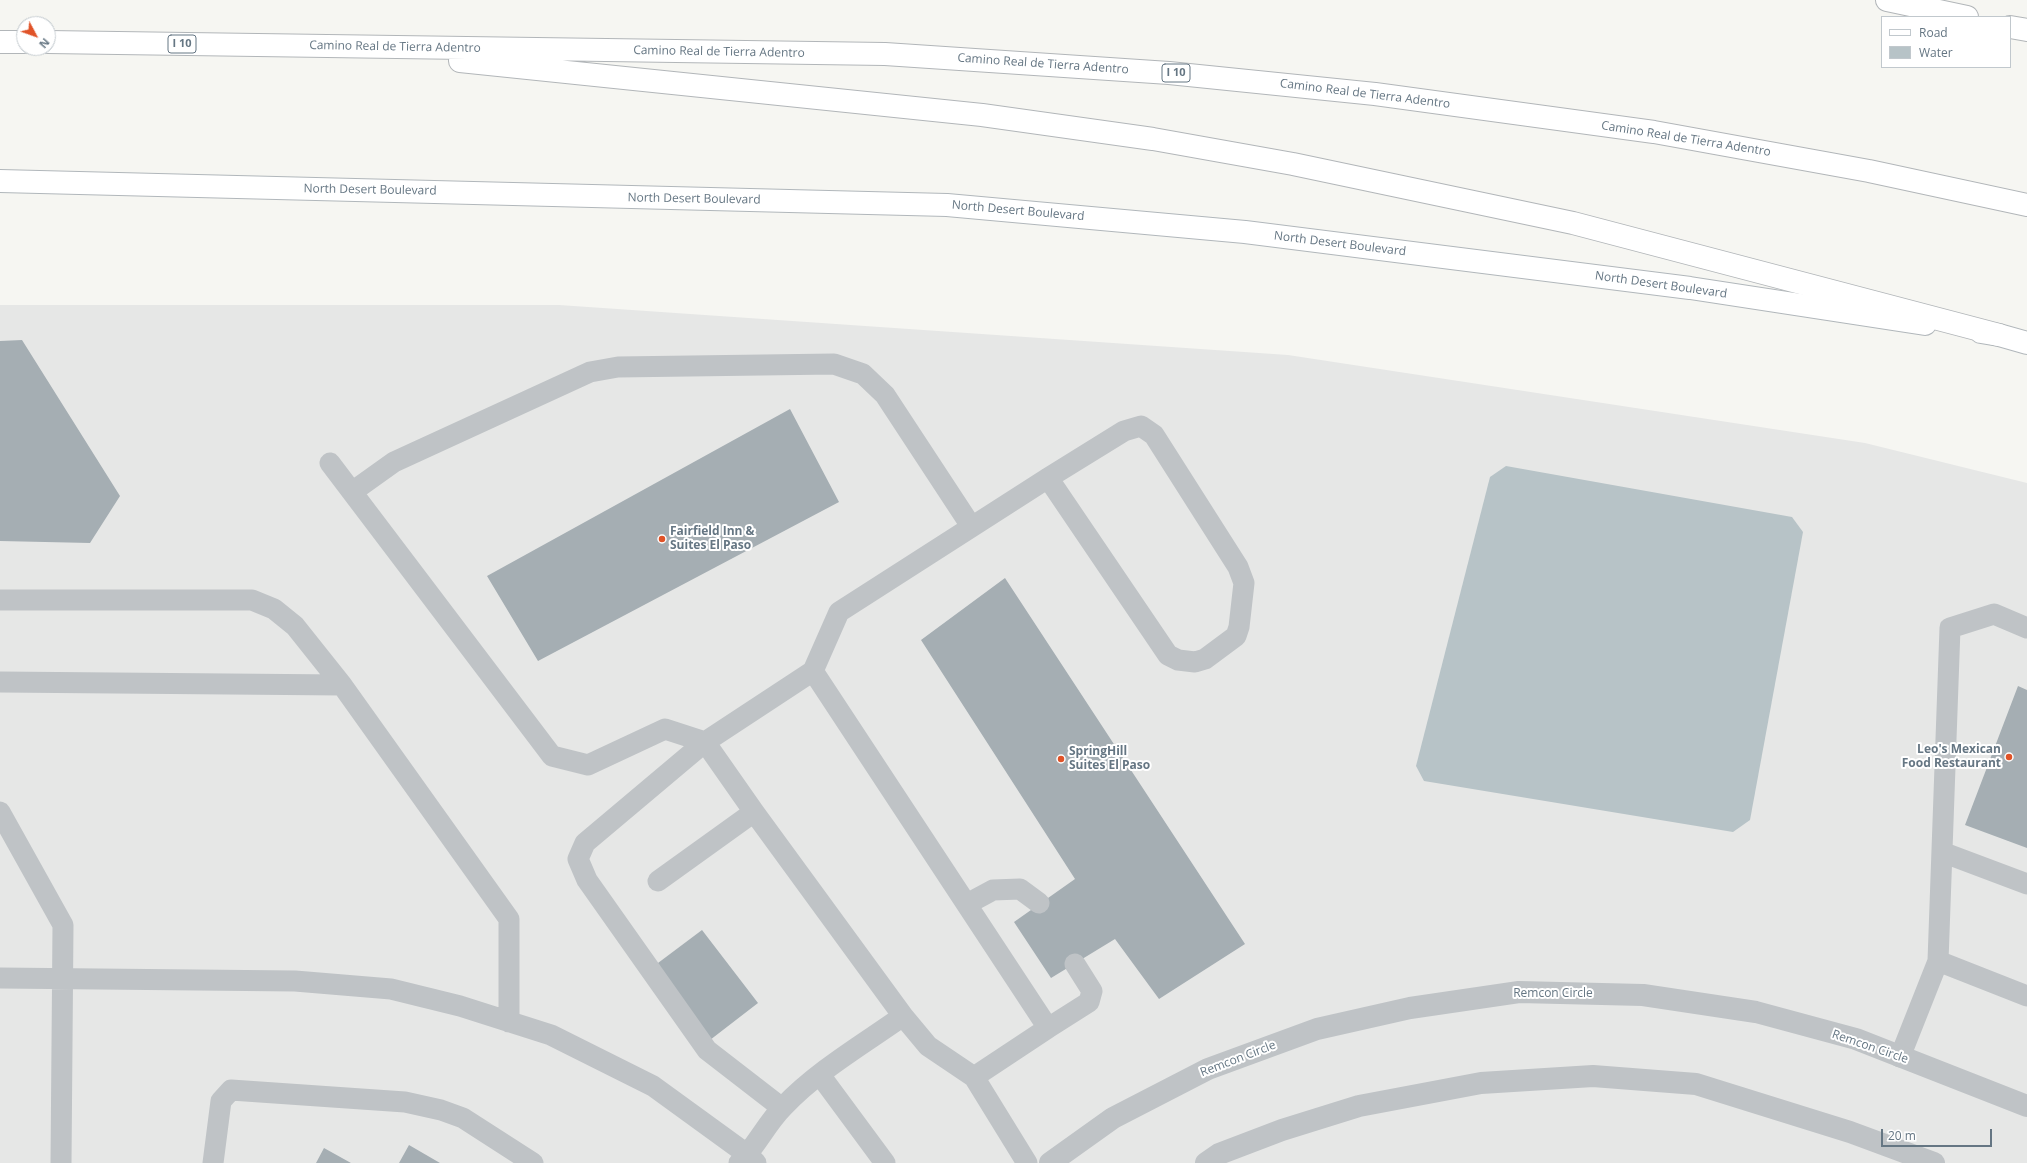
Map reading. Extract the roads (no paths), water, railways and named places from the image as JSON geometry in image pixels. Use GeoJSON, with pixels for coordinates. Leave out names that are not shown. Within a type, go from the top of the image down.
{"type":"FeatureCollection","features":[{"type":"Feature","properties":{"kind":"main road"},"geometry":{"type":"LineString","coordinates":[[1887,0],[1962,16]]}},
{"type":"Feature","properties":{"kind":"main road"},"geometry":{"type":"LineString","coordinates":[[2011,27],[2027,30]]}},
{"type":"Feature","properties":{"kind":"main road"},"geometry":{"type":"LineString","coordinates":[[0,42],[16,42]]}},
{"type":"Feature","properties":{"kind":"main road","name":"Camino Real de Tierra Adentro"},"geometry":{"type":"LineString","coordinates":[[56,42],[885,54],[1170,73],[1375,94],[1654,132],[1869,171],[2027,205]]}},
{"type":"Feature","properties":{"kind":"main road"},"geometry":{"type":"LineString","coordinates":[[315,46],[974,114],[1154,139],[1293,164],[1573,223],[1999,335]]}},
{"type":"Feature","properties":{"kind":"main road","name":"North Desert Boulevard"},"geometry":{"type":"LineString","coordinates":[[0,181],[947,205],[1245,232],[1690,288],[1999,335],[2027,343]]}},
{"type":"Feature","properties":{"kind":"street","name":"Remcon Circle"},"geometry":{"type":"LineString","coordinates":[[1050,1163],[1113,1118],[1208,1068],[1310,1031],[1410,1008],[1519,992],[1643,995],[1756,1012],[1856,1039],[2027,1106]]}},
{"type":"Feature","properties":{"kind":"street"},"geometry":{"type":"LineString","coordinates":[[1216,1160],[1282,1130],[1359,1106],[1481,1083],[1593,1076],[1696,1084],[1850,1132],[1934,1163]]}},
{"type":"Feature","properties":{"kind":"lane"},"geometry":{"type":"LineString","coordinates":[[352,492],[394,462],[590,372],[618,367],[834,364],[863,374],[885,395],[971,526]]}},
{"type":"Feature","properties":{"kind":"lane"},"geometry":{"type":"LineString","coordinates":[[782,1108],[707,1050],[587,880],[578,859],[585,843],[705,742],[813,672],[839,612],[971,526],[1048,478],[1124,431],[1141,426],[1154,435],[1240,572],[1244,583],[1239,627],[1236,636],[1205,658],[1195,662],[1178,660],[1168,655],[1048,478]]}},
{"type":"Feature","properties":{"kind":"lane"},"geometry":{"type":"LineString","coordinates":[[330,463],[552,756],[588,764],[665,729],[705,742],[754,812],[903,1016],[928,1046],[974,1077],[1027,1163]]}},
{"type":"Feature","properties":{"kind":"lane"},"geometry":{"type":"LineString","coordinates":[[0,600],[252,600],[274,609],[295,626],[342,684],[509,920],[509,1022]]}},
{"type":"Feature","properties":{"kind":"lane"},"geometry":{"type":"LineString","coordinates":[[1900,1057],[1938,961],[1950,628],[1994,614],[2027,628]]}},
{"type":"Feature","properties":{"kind":"lane"},"geometry":{"type":"LineString","coordinates":[[813,672],[1048,1028]]}},
{"type":"Feature","properties":{"kind":"lane"},"geometry":{"type":"LineString","coordinates":[[0,682],[342,684]]}},
{"type":"Feature","properties":{"kind":"lane"},"geometry":{"type":"LineString","coordinates":[[0,812],[63,925],[64,978],[61,1163]]}},
{"type":"Feature","properties":{"kind":"lane"},"geometry":{"type":"LineString","coordinates":[[658,882],[754,812]]}},
{"type":"Feature","properties":{"kind":"lane"},"geometry":{"type":"LineString","coordinates":[[1942,852],[2027,884]]}},
{"type":"Feature","properties":{"kind":"lane"},"geometry":{"type":"LineString","coordinates":[[967,904],[993,890],[1020,889],[1039,903]]}},
{"type":"Feature","properties":{"kind":"lane"},"geometry":{"type":"LineString","coordinates":[[1938,961],[2027,996]]}},
{"type":"Feature","properties":{"kind":"lane"},"geometry":{"type":"LineString","coordinates":[[974,1077],[1089,1002],[1092,991],[1075,964]]}},
{"type":"Feature","properties":{"kind":"lane"},"geometry":{"type":"LineString","coordinates":[[0,978],[295,981],[390,989],[460,1006],[551,1035],[653,1086],[748,1160],[782,1108],[820,1075],[903,1016]]}},
{"type":"Feature","properties":{"kind":"lane"},"geometry":{"type":"LineString","coordinates":[[820,1075],[885,1163]]}},
{"type":"Feature","properties":{"kind":"lane"},"geometry":{"type":"LineString","coordinates":[[213,1163],[221,1101],[231,1090],[405,1102],[441,1110],[463,1118],[533,1163]]}},
{"type":"Feature","properties":{"kind":"water"},"geometry":{"type":"Polygon","coordinates":[[[1506,466],[1792,517],[1803,532],[1750,820],[1733,832],[1424,781],[1416,766],[1490,477],[1506,466]]]}},
{"type":"Feature","properties":{"kind":"place","name":"Fairfield Inn & Suites El Paso"},"geometry":{"type":"Point","coordinates":[662,539]}},
{"type":"Feature","properties":{"kind":"place","name":"Leo's Mexican Food Restaurant"},"geometry":{"type":"Point","coordinates":[2009,757]}},
{"type":"Feature","properties":{"kind":"place","name":"SpringHill Suites El Paso"},"geometry":{"type":"Point","coordinates":[1061,759]}}]}
